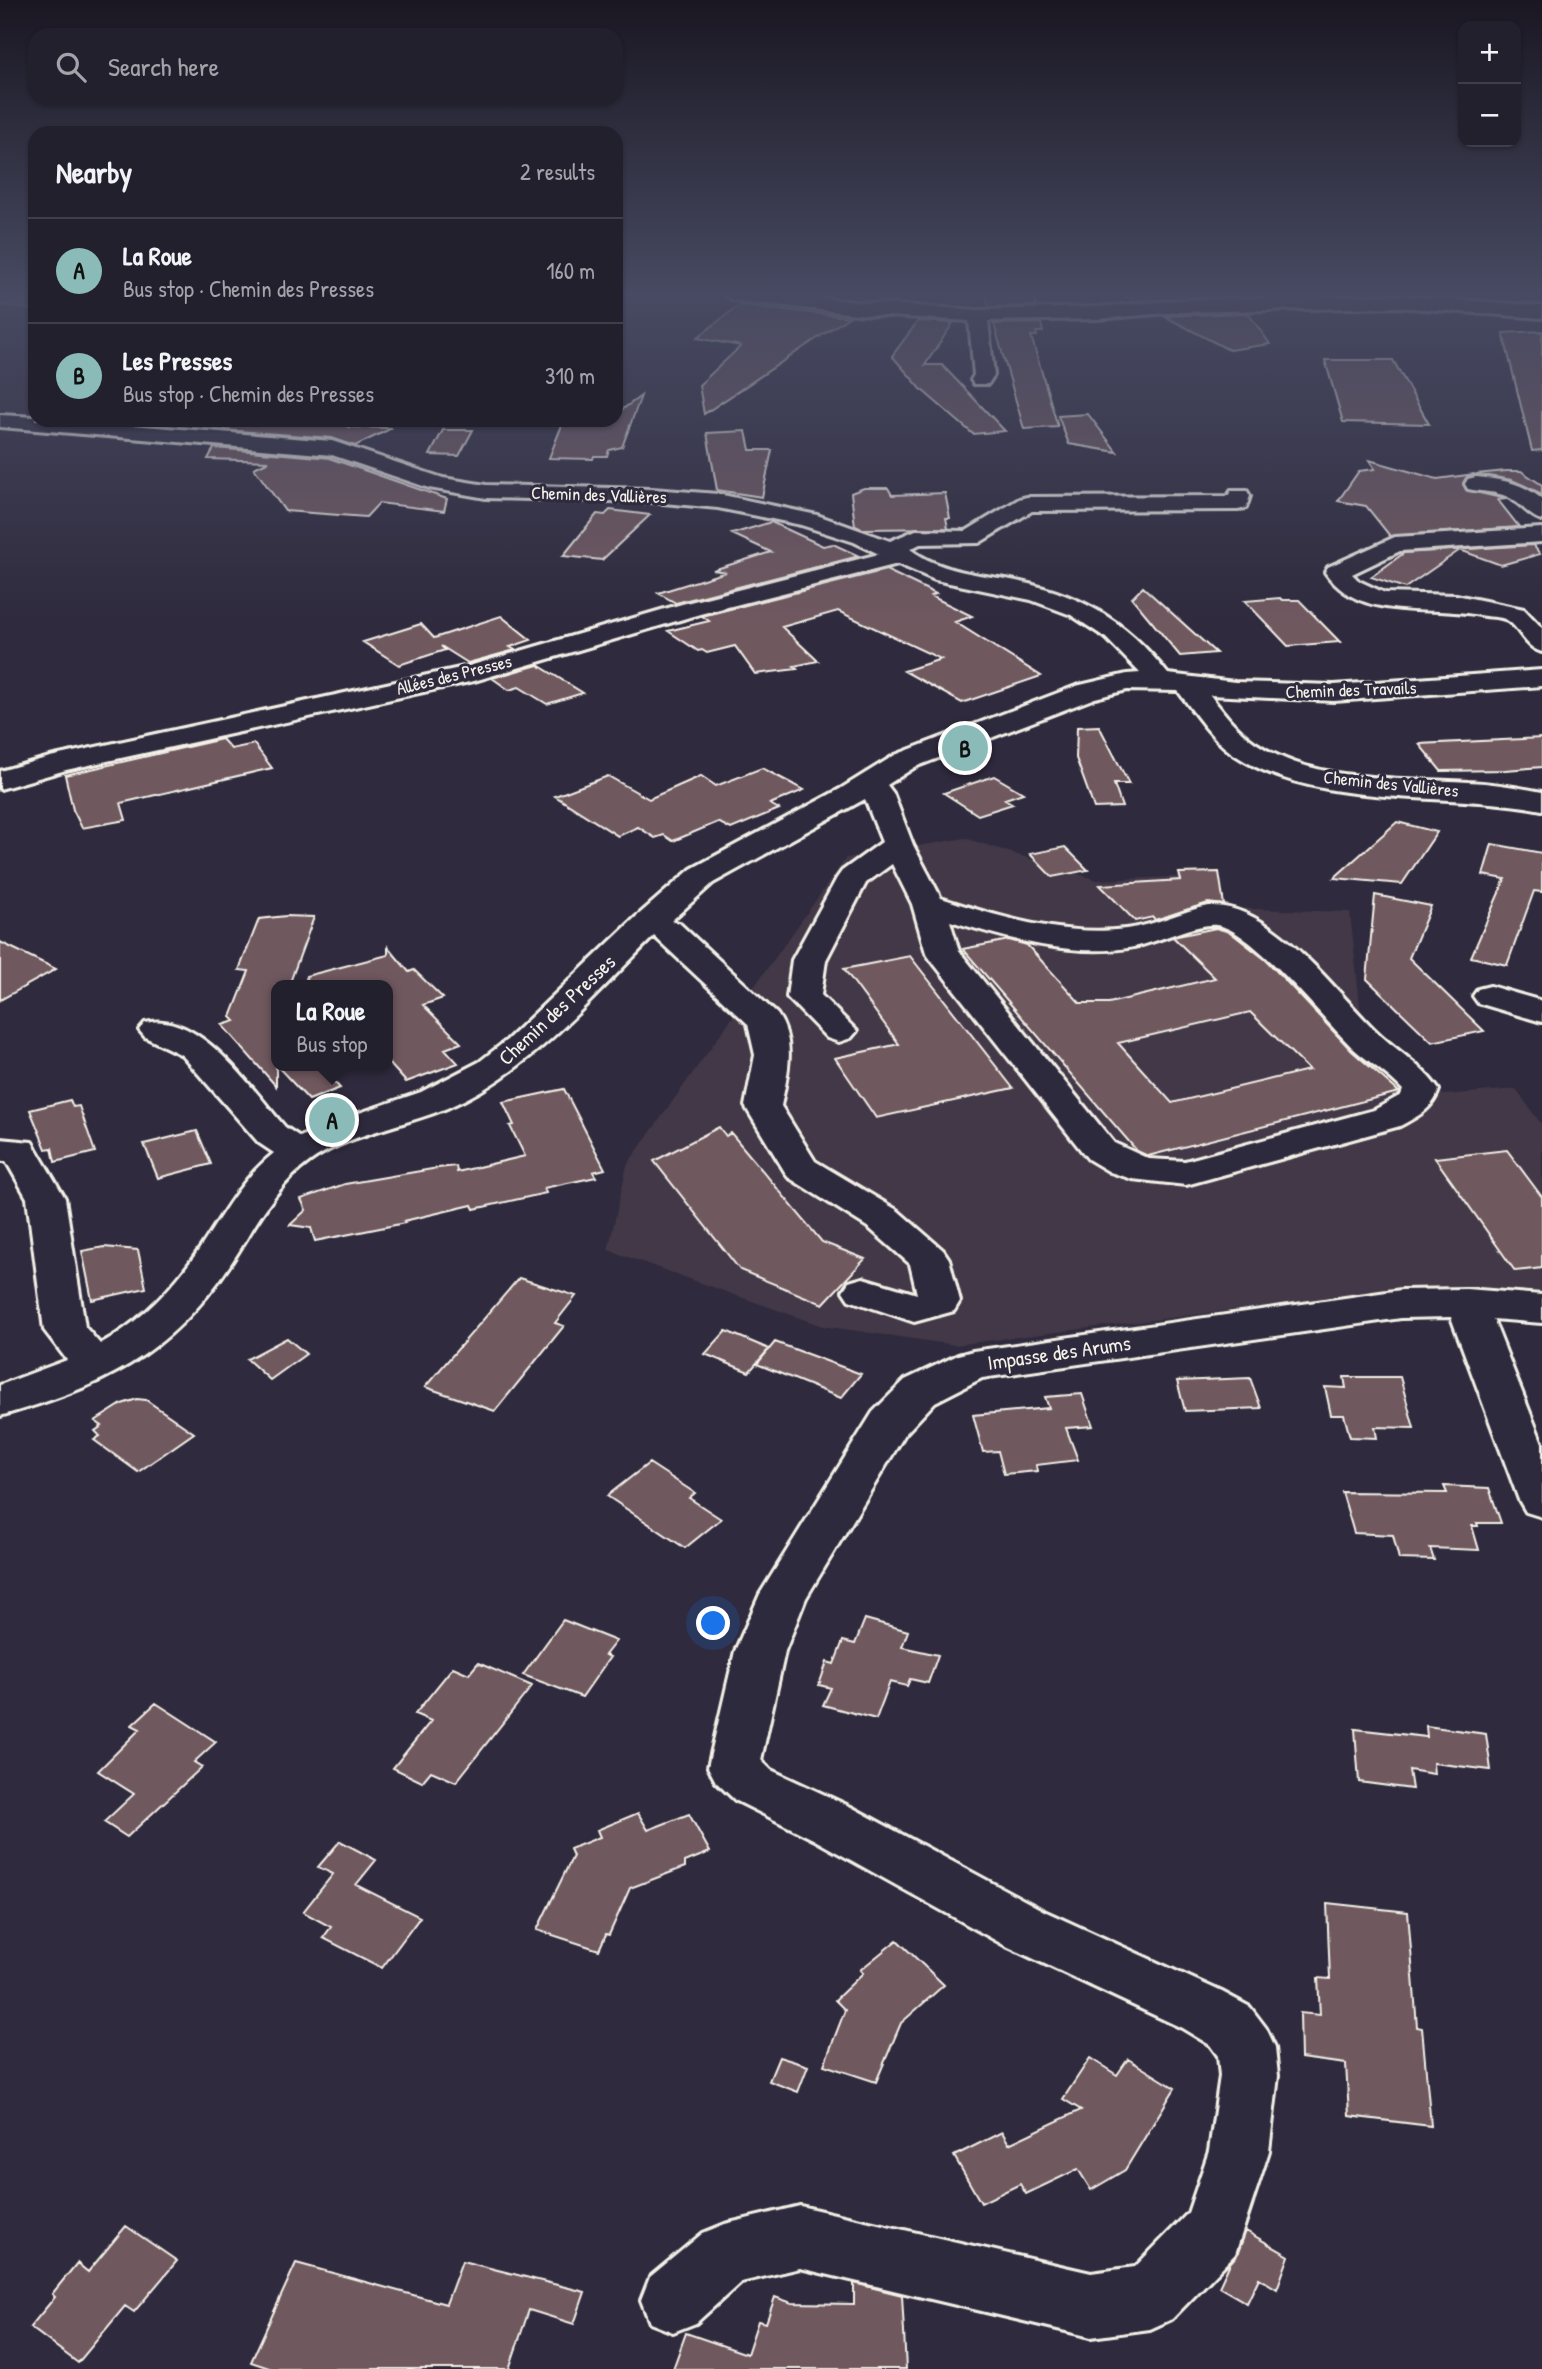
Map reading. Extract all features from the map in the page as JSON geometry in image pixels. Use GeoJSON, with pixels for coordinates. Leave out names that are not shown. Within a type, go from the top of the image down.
{"type":"FeatureCollection","features":[{"type":"Feature","properties":{"kind":"street","name":"Chemin des Vallières"},"geometry":{"type":"LineString","coordinates":[[0,421],[28,423]]}},
{"type":"Feature","properties":{"kind":"street","name":"Chemin des Vallières"},"geometry":{"type":"LineString","coordinates":[[74,427],[332,448],[373,458],[431,482],[476,490],[716,501],[830,526],[898,552],[940,574],[1048,597],[1094,615],[1174,683],[1244,748],[1295,771],[1352,782],[1499,794],[1542,801]]}},
{"type":"Feature","properties":{"kind":"street"},"geometry":{"type":"LineString","coordinates":[[1476,484],[1508,488],[1531,500],[1542,513]]}},
{"type":"Feature","properties":{"kind":"street","name":"Allées des Presses"},"geometry":{"type":"LineString","coordinates":[[0,780],[60,763],[474,673],[898,552],[916,537],[971,538],[1027,504],[1238,503],[1239,496]]}},
{"type":"Feature","properties":{"kind":"street"},"geometry":{"type":"LineString","coordinates":[[1542,535],[1395,544],[1337,572],[1350,586],[1380,600],[1524,609],[1542,644]]}},
{"type":"Feature","properties":{"kind":"street"},"geometry":{"type":"LineString","coordinates":[[1492,683],[1480,671],[1533,663],[1542,657]]}},
{"type":"Feature","properties":{"kind":"street","name":"Chemin des Travails"},"geometry":{"type":"LineString","coordinates":[[1174,683],[1235,690],[1334,693],[1542,678]]}},
{"type":"Feature","properties":{"kind":"street","name":"Chemin des Presses"},"geometry":{"type":"LineString","coordinates":[[0,1401],[95,1366],[134,1344],[170,1314],[213,1260],[255,1194],[276,1170],[298,1152],[343,1131],[434,1100],[492,1070],[538,1032],[687,888],[719,865],[851,795],[905,761],[1086,692],[1127,682],[1174,683]]}},
{"type":"Feature","properties":{"kind":"street"},"geometry":{"type":"LineString","coordinates":[[867,784],[878,793],[898,845],[928,904],[943,953],[1101,1152],[1123,1164],[1146,1171],[1186,1173],[1387,1118],[1417,1101],[1421,1090],[1411,1074],[1369,1043],[1303,974],[1238,918],[1216,914],[1128,939],[1099,940],[977,920],[928,904]]}},
{"type":"Feature","properties":{"kind":"street"},"geometry":{"type":"LineString","coordinates":[[839,1031],[804,997],[809,960],[853,878],[898,845]]}},
{"type":"Feature","properties":{"kind":"street"},"geometry":{"type":"LineString","coordinates":[[648,924],[667,930],[765,1021],[772,1055],[763,1106],[801,1169],[883,1219],[929,1259],[939,1301],[914,1308],[863,1291]]}},
{"type":"Feature","properties":{"kind":"street"},"geometry":{"type":"LineString","coordinates":[[1490,996],[1542,1012]]}},
{"type":"Feature","properties":{"kind":"street"},"geometry":{"type":"LineString","coordinates":[[157,1030],[195,1047],[272,1135],[298,1152]]}},
{"type":"Feature","properties":{"kind":"street"},"geometry":{"type":"LineString","coordinates":[[0,1150],[19,1150],[46,1198],[65,1330],[95,1366]]}},
{"type":"Feature","properties":{"kind":"street"},"geometry":{"type":"LineString","coordinates":[[1466,1303],[1542,1500]]}},
{"type":"Feature","properties":{"kind":"street","name":"Impasse des Arums"},"geometry":{"type":"LineString","coordinates":[[673,2300],[725,2255],[800,2237],[1091,2305],[1150,2297],[1213,2232],[1238,2151],[1249,2076],[1246,2047],[1230,2026],[1202,2010],[1024,1928],[832,1823],[753,1785],[734,1767],[760,1651],[784,1594],[889,1423],[920,1391],[973,1365],[1401,1304],[1466,1303],[1542,1309]]}},
{"type":"Feature","properties":{"kind":"shaded area"},"geometry":{"type":"Polygon","coordinates":[[[965,838],[1097,880],[1219,875],[1223,908],[1350,912],[1362,1023],[1405,1053],[1443,1095],[1516,1089],[1542,1125],[1542,1298],[1409,1288],[955,1345],[822,1326],[608,1250],[627,1165],[846,858],[965,838]]]}},
{"type":"Feature","properties":{"kind":"building"},"geometry":{"type":"Polygon","coordinates":[[[629,405],[638,405],[622,447],[609,450],[607,456],[594,456],[593,459],[549,458],[561,427],[623,427],[623,409],[629,405]]]}},
{"type":"Feature","properties":{"kind":"building"},"geometry":{"type":"Polygon","coordinates":[[[702,405],[718,405],[704,414],[702,405]]]}},
{"type":"Feature","properties":{"kind":"building"},"geometry":{"type":"Polygon","coordinates":[[[939,405],[980,405],[1005,431],[973,434],[939,405]]]}},
{"type":"Feature","properties":{"kind":"building"},"geometry":{"type":"Polygon","coordinates":[[[1017,405],[1051,405],[1058,427],[1024,429],[1017,405]]]}},
{"type":"Feature","properties":{"kind":"building"},"geometry":{"type":"Polygon","coordinates":[[[1338,405],[1418,405],[1429,424],[1343,422],[1338,405]]]}},
{"type":"Feature","properties":{"kind":"building"},"geometry":{"type":"Polygon","coordinates":[[[1521,405],[1542,405],[1542,450],[1532,451],[1521,405]]]}},
{"type":"Feature","properties":{"kind":"building"},"geometry":{"type":"Polygon","coordinates":[[[1088,414],[1117,452],[1069,444],[1058,416],[1088,414]]]}},
{"type":"Feature","properties":{"kind":"building"},"geometry":{"type":"Polygon","coordinates":[[[226,427],[392,428],[355,446],[332,438],[224,430],[226,427]]]}},
{"type":"Feature","properties":{"kind":"building"},"geometry":{"type":"Polygon","coordinates":[[[443,430],[473,430],[459,456],[430,455],[443,430]]]}},
{"type":"Feature","properties":{"kind":"building"},"geometry":{"type":"Polygon","coordinates":[[[746,431],[750,450],[772,450],[762,497],[717,490],[707,433],[746,431]]]}},
{"type":"Feature","properties":{"kind":"building"},"geometry":{"type":"Polygon","coordinates":[[[214,448],[331,458],[447,499],[444,511],[379,503],[366,517],[285,511],[254,468],[269,461],[208,459],[214,448]]]}},
{"type":"Feature","properties":{"kind":"building"},"geometry":{"type":"Polygon","coordinates":[[[1369,460],[1437,479],[1475,474],[1466,478],[1463,483],[1466,490],[1506,499],[1498,500],[1519,527],[1390,536],[1366,506],[1338,501],[1359,471],[1375,469],[1369,460]]]}},
{"type":"Feature","properties":{"kind":"building"},"geometry":{"type":"Polygon","coordinates":[[[1521,471],[1542,485],[1542,494],[1512,480],[1476,474],[1521,471]]]}},
{"type":"Feature","properties":{"kind":"building"},"geometry":{"type":"Polygon","coordinates":[[[864,488],[888,488],[892,495],[945,493],[950,518],[946,518],[948,528],[863,529],[855,526],[851,493],[864,488]]]}},
{"type":"Feature","properties":{"kind":"building"},"geometry":{"type":"Polygon","coordinates":[[[610,510],[650,515],[602,560],[563,556],[597,514],[605,515],[610,510]]]}},
{"type":"Feature","properties":{"kind":"building"},"geometry":{"type":"Polygon","coordinates":[[[771,522],[823,546],[833,544],[859,556],[676,603],[658,593],[726,572],[713,570],[771,552],[732,534],[771,522]]]}},
{"type":"Feature","properties":{"kind":"building"},"geometry":{"type":"Polygon","coordinates":[[[1533,545],[1540,554],[1501,565],[1460,550],[1405,588],[1371,577],[1404,553],[1533,545]]]}},
{"type":"Feature","properties":{"kind":"building"},"geometry":{"type":"Polygon","coordinates":[[[886,570],[936,594],[931,596],[972,616],[955,622],[1041,676],[962,703],[904,671],[941,659],[838,611],[782,627],[818,661],[794,666],[797,669],[755,674],[735,646],[707,653],[698,651],[668,631],[709,621],[702,616],[886,570]]]}},
{"type":"Feature","properties":{"kind":"building"},"geometry":{"type":"Polygon","coordinates":[[[1143,587],[1216,653],[1180,656],[1132,598],[1143,587]]]}},
{"type":"Feature","properties":{"kind":"building"},"geometry":{"type":"Polygon","coordinates":[[[1280,598],[1299,600],[1340,642],[1288,646],[1245,601],[1280,598]]]}},
{"type":"Feature","properties":{"kind":"building"},"geometry":{"type":"Polygon","coordinates":[[[501,616],[531,640],[510,647],[515,650],[468,663],[441,646],[445,650],[399,665],[363,642],[421,624],[434,638],[501,616]]]}},
{"type":"Feature","properties":{"kind":"building"},"geometry":{"type":"Polygon","coordinates":[[[538,665],[583,693],[547,704],[519,687],[509,690],[492,678],[538,665]]]}},
{"type":"Feature","properties":{"kind":"building"},"geometry":{"type":"Polygon","coordinates":[[[1099,726],[1129,784],[1114,784],[1122,807],[1094,808],[1076,758],[1077,727],[1099,726]]]}},
{"type":"Feature","properties":{"kind":"building"},"geometry":{"type":"Polygon","coordinates":[[[1542,738],[1542,767],[1505,770],[1441,771],[1419,744],[1542,738]]]}},
{"type":"Feature","properties":{"kind":"building"},"geometry":{"type":"Polygon","coordinates":[[[222,739],[231,749],[254,744],[272,768],[121,803],[126,820],[82,828],[73,810],[65,775],[222,739]]]}},
{"type":"Feature","properties":{"kind":"building"},"geometry":{"type":"Polygon","coordinates":[[[762,768],[804,790],[770,804],[779,809],[731,829],[718,822],[673,841],[664,835],[655,838],[638,827],[618,836],[555,796],[608,776],[649,799],[701,776],[716,786],[762,768]]]}},
{"type":"Feature","properties":{"kind":"building"},"geometry":{"type":"Polygon","coordinates":[[[994,776],[1023,793],[1005,799],[1013,804],[978,815],[944,793],[994,776]]]}},
{"type":"Feature","properties":{"kind":"building"},"geometry":{"type":"Polygon","coordinates":[[[1397,822],[1437,832],[1402,884],[1334,878],[1397,822]]]}},
{"type":"Feature","properties":{"kind":"building"},"geometry":{"type":"Polygon","coordinates":[[[1492,844],[1542,853],[1542,892],[1534,891],[1507,965],[1471,957],[1505,879],[1483,875],[1492,844]]]}},
{"type":"Feature","properties":{"kind":"building"},"geometry":{"type":"Polygon","coordinates":[[[1065,847],[1088,870],[1052,877],[1030,854],[1065,847]]]}},
{"type":"Feature","properties":{"kind":"building"},"geometry":{"type":"Polygon","coordinates":[[[1219,872],[1224,905],[1208,903],[1155,920],[1153,917],[1135,921],[1100,885],[1181,880],[1179,873],[1219,872]]]}},
{"type":"Feature","properties":{"kind":"building"},"geometry":{"type":"Polygon","coordinates":[[[1375,895],[1431,906],[1409,958],[1484,1031],[1432,1042],[1367,979],[1375,895]]]}},
{"type":"Feature","properties":{"kind":"building"},"geometry":{"type":"Polygon","coordinates":[[[314,917],[291,980],[271,980],[271,1071],[276,1071],[276,1086],[222,1025],[235,1021],[231,1017],[249,971],[239,970],[259,919],[314,917]]]}},
{"type":"Feature","properties":{"kind":"building"},"geometry":{"type":"Polygon","coordinates":[[[1216,928],[1230,932],[1266,960],[1352,1051],[1399,1092],[1148,1156],[1137,1151],[963,949],[1009,940],[1027,945],[1080,1003],[1109,1003],[1215,978],[1173,937],[1216,928]],[[1250,1012],[1118,1043],[1172,1103],[1309,1070],[1250,1012]]]}},
{"type":"Feature","properties":{"kind":"building"},"geometry":{"type":"Polygon","coordinates":[[[0,942],[56,969],[0,1000],[0,942]]]}},
{"type":"Feature","properties":{"kind":"building"},"geometry":{"type":"Polygon","coordinates":[[[388,947],[409,972],[414,970],[443,998],[423,1005],[461,1043],[445,1049],[458,1063],[406,1082],[393,1068],[393,980],[306,980],[306,976],[388,955],[388,947]]]}},
{"type":"Feature","properties":{"kind":"building"},"geometry":{"type":"Polygon","coordinates":[[[910,956],[1013,1088],[876,1118],[835,1058],[899,1044],[844,969],[910,956]]]}},
{"type":"Feature","properties":{"kind":"building"},"geometry":{"type":"Polygon","coordinates":[[[282,1071],[325,1071],[340,1088],[309,1100],[282,1071]]]}},
{"type":"Feature","properties":{"kind":"building"},"geometry":{"type":"Polygon","coordinates":[[[564,1089],[605,1169],[593,1172],[596,1177],[544,1188],[546,1193],[474,1209],[472,1205],[404,1221],[405,1223],[315,1241],[311,1228],[290,1225],[306,1210],[301,1199],[345,1184],[456,1166],[457,1172],[525,1156],[510,1126],[514,1125],[503,1102],[564,1089]]]}},
{"type":"Feature","properties":{"kind":"building"},"geometry":{"type":"Polygon","coordinates":[[[70,1100],[73,1107],[79,1106],[95,1152],[55,1162],[52,1148],[46,1149],[30,1110],[70,1100]]]}},
{"type":"Feature","properties":{"kind":"building"},"geometry":{"type":"Polygon","coordinates":[[[719,1127],[726,1136],[731,1133],[822,1242],[865,1259],[823,1304],[740,1270],[654,1161],[719,1127]]]}},
{"type":"Feature","properties":{"kind":"building"},"geometry":{"type":"Polygon","coordinates":[[[197,1131],[211,1164],[158,1178],[144,1144],[197,1131]]]}},
{"type":"Feature","properties":{"kind":"building"},"geometry":{"type":"Polygon","coordinates":[[[1507,1150],[1542,1197],[1542,1268],[1515,1271],[1435,1158],[1507,1150]]]}},
{"type":"Feature","properties":{"kind":"building"},"geometry":{"type":"Polygon","coordinates":[[[104,1247],[138,1250],[146,1288],[92,1300],[82,1251],[104,1247]]]}},
{"type":"Feature","properties":{"kind":"building"},"geometry":{"type":"Polygon","coordinates":[[[519,1278],[576,1296],[555,1323],[564,1326],[495,1411],[425,1387],[519,1278]]]}},
{"type":"Feature","properties":{"kind":"building"},"geometry":{"type":"Polygon","coordinates":[[[726,1331],[769,1349],[749,1372],[705,1354],[726,1331]]]}},
{"type":"Feature","properties":{"kind":"building"},"geometry":{"type":"Polygon","coordinates":[[[287,1338],[306,1354],[270,1380],[247,1359],[287,1338]]]}},
{"type":"Feature","properties":{"kind":"building"},"geometry":{"type":"Polygon","coordinates":[[[775,1342],[861,1374],[841,1398],[757,1364],[775,1342]]]}},
{"type":"Feature","properties":{"kind":"building"},"geometry":{"type":"Polygon","coordinates":[[[1344,1377],[1400,1377],[1414,1428],[1375,1427],[1377,1438],[1350,1437],[1344,1415],[1331,1415],[1325,1387],[1346,1388],[1344,1377]]]}},
{"type":"Feature","properties":{"kind":"building"},"geometry":{"type":"Polygon","coordinates":[[[1250,1378],[1261,1408],[1185,1411],[1177,1381],[1250,1378]]]}},
{"type":"Feature","properties":{"kind":"building"},"geometry":{"type":"Polygon","coordinates":[[[1082,1394],[1093,1426],[1066,1428],[1078,1460],[1036,1465],[1037,1471],[1004,1474],[998,1451],[983,1452],[973,1415],[1049,1408],[1045,1397],[1082,1394]]]}},
{"type":"Feature","properties":{"kind":"building"},"geometry":{"type":"Polygon","coordinates":[[[137,1399],[146,1400],[194,1433],[138,1472],[94,1440],[100,1436],[95,1431],[102,1426],[95,1421],[122,1404],[137,1399]]]}},
{"type":"Feature","properties":{"kind":"building"},"geometry":{"type":"Polygon","coordinates":[[[649,1463],[695,1493],[689,1498],[721,1519],[685,1548],[607,1496],[649,1463]]]}},
{"type":"Feature","properties":{"kind":"building"},"geometry":{"type":"Polygon","coordinates":[[[1444,1486],[1489,1488],[1501,1523],[1477,1523],[1478,1526],[1472,1526],[1479,1550],[1430,1548],[1434,1560],[1399,1559],[1393,1535],[1354,1533],[1342,1492],[1447,1493],[1444,1486]]]}},
{"type":"Feature","properties":{"kind":"building"},"geometry":{"type":"Polygon","coordinates":[[[865,1619],[908,1631],[902,1647],[938,1655],[928,1683],[910,1679],[907,1686],[890,1682],[876,1719],[823,1705],[831,1688],[819,1685],[827,1662],[834,1664],[843,1641],[855,1644],[865,1619]]]}},
{"type":"Feature","properties":{"kind":"building"},"geometry":{"type":"Polygon","coordinates":[[[563,1620],[616,1641],[605,1655],[610,1657],[582,1697],[523,1675],[563,1620]]]}},
{"type":"Feature","properties":{"kind":"building"},"geometry":{"type":"Polygon","coordinates":[[[478,1663],[532,1686],[456,1782],[431,1771],[422,1782],[393,1768],[431,1721],[415,1714],[453,1667],[469,1674],[478,1663]]]}},
{"type":"Feature","properties":{"kind":"building"},"geometry":{"type":"Polygon","coordinates":[[[156,1703],[216,1742],[194,1762],[202,1767],[127,1837],[104,1822],[134,1794],[98,1771],[140,1729],[132,1725],[156,1703]]]}},
{"type":"Feature","properties":{"kind":"building"},"geometry":{"type":"Polygon","coordinates":[[[1426,1726],[1486,1734],[1491,1770],[1433,1763],[1434,1774],[1409,1770],[1412,1789],[1359,1782],[1355,1729],[1427,1737],[1426,1726]]]}},
{"type":"Feature","properties":{"kind":"building"},"geometry":{"type":"Polygon","coordinates":[[[638,1813],[648,1830],[689,1814],[710,1852],[685,1862],[685,1867],[630,1888],[609,1935],[606,1934],[599,1950],[537,1930],[573,1856],[570,1849],[600,1837],[597,1830],[638,1813]]]}},
{"type":"Feature","properties":{"kind":"building"},"geometry":{"type":"Polygon","coordinates":[[[340,1841],[376,1860],[356,1885],[420,1917],[382,1968],[323,1938],[331,1927],[303,1912],[333,1874],[318,1867],[340,1841]]]}},
{"type":"Feature","properties":{"kind":"building"},"geometry":{"type":"Polygon","coordinates":[[[1327,1903],[1408,1912],[1417,2027],[1422,2028],[1431,2126],[1349,2116],[1346,2064],[1301,2058],[1300,2013],[1320,2015],[1318,1978],[1330,1979],[1327,1903]]]}},
{"type":"Feature","properties":{"kind":"building"},"geometry":{"type":"Polygon","coordinates":[[[897,1940],[944,1985],[901,2023],[876,2082],[824,2065],[845,2010],[835,2000],[863,1973],[860,1970],[897,1940]]]}},
{"type":"Feature","properties":{"kind":"building"},"geometry":{"type":"Polygon","coordinates":[[[779,2057],[808,2066],[798,2092],[769,2081],[779,2057]]]}},
{"type":"Feature","properties":{"kind":"building"},"geometry":{"type":"Polygon","coordinates":[[[1090,2058],[1117,2075],[1128,2059],[1175,2088],[1125,2170],[1091,2190],[1078,2169],[1026,2194],[1020,2184],[981,2203],[954,2156],[1002,2132],[1009,2144],[1081,2110],[1063,2099],[1090,2058]]]}},
{"type":"Feature","properties":{"kind":"building"},"geometry":{"type":"Polygon","coordinates":[[[126,2226],[177,2261],[134,2312],[125,2306],[78,2363],[30,2327],[55,2297],[52,2294],[77,2263],[88,2272],[126,2226]]]}},
{"type":"Feature","properties":{"kind":"building"},"geometry":{"type":"Polygon","coordinates":[[[1246,2231],[1289,2256],[1277,2289],[1259,2278],[1247,2303],[1219,2287],[1230,2263],[1237,2255],[1246,2231]]]}},
{"type":"Feature","properties":{"kind":"building"},"geometry":{"type":"Polygon","coordinates":[[[462,2261],[585,2292],[574,2324],[529,2310],[509,2369],[272,2369],[251,2362],[296,2263],[446,2304],[462,2261]]]}},
{"type":"Feature","properties":{"kind":"building"},"geometry":{"type":"Polygon","coordinates":[[[854,2283],[902,2295],[906,2369],[673,2369],[686,2333],[747,2354],[758,2321],[766,2323],[775,2297],[792,2303],[854,2304],[854,2283]]]}},
{"type":"Feature","properties":{"kind":"place","name":"Les Presses"},"geometry":{"type":"Point","coordinates":[965,748]}},
{"type":"Feature","properties":{"kind":"place","name":"La Roue"},"geometry":{"type":"Point","coordinates":[332,1120]}}]}
